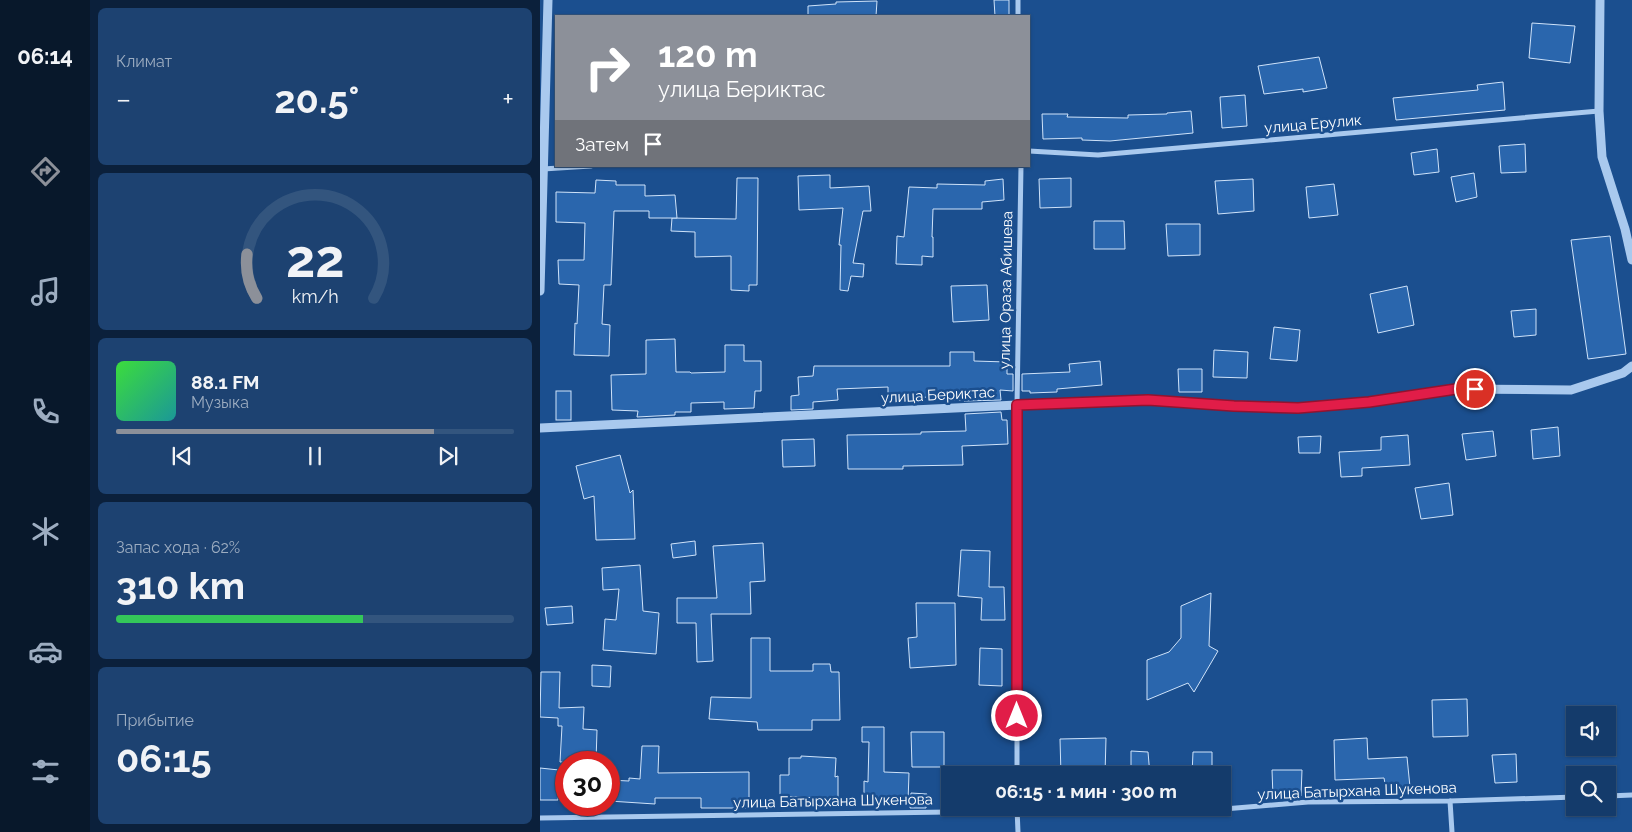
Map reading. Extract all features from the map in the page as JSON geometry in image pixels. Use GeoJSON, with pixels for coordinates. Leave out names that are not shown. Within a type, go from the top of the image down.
{"type":"FeatureCollection","features":[{"type":"Feature","properties":{"kind":"street"},"geometry":{"type":"LineString","coordinates":[[540,291],[548,0]]}},
{"type":"Feature","properties":{"kind":"street"},"geometry":{"type":"LineString","coordinates":[[1018,0],[1018,15]]}},
{"type":"Feature","properties":{"kind":"street"},"geometry":{"type":"LineString","coordinates":[[1600,0],[1599,111],[1602,157],[1626,229],[1632,260]]}},
{"type":"Feature","properties":{"kind":"street","name":"улица Ерулик"},"geometry":{"type":"LineString","coordinates":[[1030,151],[1098,155],[1599,111]]}},
{"type":"Feature","properties":{"kind":"street"},"geometry":{"type":"LineString","coordinates":[[543,169],[575,167]]}},
{"type":"Feature","properties":{"kind":"street","name":"улица Ораза Абишева"},"geometry":{"type":"LineString","coordinates":[[1017,766],[1017,405],[1021,167]]}},
{"type":"Feature","properties":{"kind":"street","name":"улица Бериктас"},"geometry":{"type":"LineString","coordinates":[[540,428],[1148,400],[1298,408],[1369,402],[1456,389],[1571,390],[1623,373],[1632,366]]}},
{"type":"Feature","properties":{"kind":"street"},"geometry":{"type":"LineString","coordinates":[[1616,796],[1632,795]]}},
{"type":"Feature","properties":{"kind":"street","name":"улица Батырхана Шукенова"},"geometry":{"type":"LineString","coordinates":[[1231,808],[1308,802],[1450,801],[1566,797]]}},
{"type":"Feature","properties":{"kind":"street"},"geometry":{"type":"LineString","coordinates":[[1450,801],[1452,832]]}},
{"type":"Feature","properties":{"kind":"street","name":"улица Батырхана Шукенова"},"geometry":{"type":"LineString","coordinates":[[540,818],[941,810]]}},
{"type":"Feature","properties":{"kind":"street"},"geometry":{"type":"LineString","coordinates":[[1017,816],[1018,832]]}},
{"type":"Feature","properties":{"kind":"building"},"geometry":{"type":"Polygon","coordinates":[[[994,0],[1009,0],[1009,15],[995,15],[994,0]]]}},
{"type":"Feature","properties":{"kind":"building"},"geometry":{"type":"Polygon","coordinates":[[[877,1],[876,15],[808,15],[808,6],[836,4],[836,2],[877,1]]]}},
{"type":"Feature","properties":{"kind":"building"},"geometry":{"type":"Polygon","coordinates":[[[1532,23],[1575,26],[1570,63],[1529,58],[1532,23]]]}},
{"type":"Feature","properties":{"kind":"building"},"geometry":{"type":"Polygon","coordinates":[[[1319,57],[1327,88],[1303,92],[1303,89],[1264,94],[1258,66],[1319,57]]]}},
{"type":"Feature","properties":{"kind":"building"},"geometry":{"type":"Polygon","coordinates":[[[1503,82],[1505,110],[1396,120],[1393,98],[1478,90],[1477,85],[1503,82]]]}},
{"type":"Feature","properties":{"kind":"building"},"geometry":{"type":"Polygon","coordinates":[[[1245,95],[1247,126],[1222,128],[1220,97],[1245,95]]]}},
{"type":"Feature","properties":{"kind":"building"},"geometry":{"type":"Polygon","coordinates":[[[1191,111],[1193,133],[1110,141],[1082,140],[1082,138],[1043,139],[1042,114],[1068,114],[1067,117],[1128,118],[1128,115],[1191,111]]]}},
{"type":"Feature","properties":{"kind":"building"},"geometry":{"type":"Polygon","coordinates":[[[1525,144],[1526,172],[1501,173],[1499,146],[1525,144]]]}},
{"type":"Feature","properties":{"kind":"building"},"geometry":{"type":"Polygon","coordinates":[[[1437,149],[1439,172],[1414,175],[1411,153],[1437,149]]]}},
{"type":"Feature","properties":{"kind":"building"},"geometry":{"type":"Polygon","coordinates":[[[1474,173],[1477,197],[1456,202],[1451,177],[1474,173]]]}},
{"type":"Feature","properties":{"kind":"building"},"geometry":{"type":"Polygon","coordinates":[[[830,175],[830,188],[869,186],[871,211],[863,211],[853,263],[864,264],[863,277],[851,276],[848,291],[840,290],[841,245],[839,245],[843,208],[799,210],[798,176],[830,175]]]}},
{"type":"Feature","properties":{"kind":"building"},"geometry":{"type":"Polygon","coordinates":[[[737,178],[758,178],[757,285],[749,285],[749,291],[731,290],[731,256],[695,257],[695,232],[671,231],[672,218],[736,219],[737,178]]]}},
{"type":"Feature","properties":{"kind":"building"},"geometry":{"type":"Polygon","coordinates":[[[1071,178],[1071,207],[1040,208],[1039,179],[1071,178]]]}},
{"type":"Feature","properties":{"kind":"building"},"geometry":{"type":"Polygon","coordinates":[[[1003,179],[1004,200],[982,202],[982,209],[933,209],[933,257],[922,256],[922,265],[896,264],[897,236],[904,237],[909,187],[937,188],[937,184],[985,185],[985,181],[1003,179]]]}},
{"type":"Feature","properties":{"kind":"building"},"geometry":{"type":"Polygon","coordinates":[[[1253,179],[1254,211],[1218,214],[1215,181],[1253,179]]]}},
{"type":"Feature","properties":{"kind":"building"},"geometry":{"type":"Polygon","coordinates":[[[596,180],[616,181],[616,185],[645,185],[645,196],[675,195],[677,218],[649,218],[649,211],[614,211],[611,285],[604,285],[602,324],[610,325],[609,356],[574,355],[579,285],[559,284],[558,260],[584,260],[585,223],[556,222],[556,192],[595,193],[596,180]]]}},
{"type":"Feature","properties":{"kind":"building"},"geometry":{"type":"Polygon","coordinates":[[[1334,184],[1338,215],[1309,218],[1306,187],[1334,184]]]}},
{"type":"Feature","properties":{"kind":"building"},"geometry":{"type":"Polygon","coordinates":[[[1094,221],[1124,221],[1125,249],[1094,249],[1094,221]]]}},
{"type":"Feature","properties":{"kind":"building"},"geometry":{"type":"Polygon","coordinates":[[[1166,224],[1200,224],[1200,255],[1168,256],[1166,224]]]}},
{"type":"Feature","properties":{"kind":"building"},"geometry":{"type":"Polygon","coordinates":[[[1610,236],[1626,354],[1588,359],[1571,240],[1610,236]]]}},
{"type":"Feature","properties":{"kind":"building"},"geometry":{"type":"Polygon","coordinates":[[[987,285],[989,320],[953,322],[951,286],[987,285]]]}},
{"type":"Feature","properties":{"kind":"building"},"geometry":{"type":"Polygon","coordinates":[[[1407,286],[1414,325],[1378,333],[1370,294],[1407,286]]]}},
{"type":"Feature","properties":{"kind":"building"},"geometry":{"type":"Polygon","coordinates":[[[1536,309],[1536,335],[1514,337],[1511,311],[1536,309]]]}},
{"type":"Feature","properties":{"kind":"building"},"geometry":{"type":"Polygon","coordinates":[[[1274,327],[1300,330],[1297,361],[1270,359],[1274,327]]]}},
{"type":"Feature","properties":{"kind":"building"},"geometry":{"type":"Polygon","coordinates":[[[675,339],[676,372],[725,372],[725,345],[744,345],[744,361],[761,361],[761,391],[755,391],[754,408],[724,409],[724,402],[691,403],[691,412],[675,412],[675,415],[637,417],[638,411],[612,410],[611,375],[646,374],[646,340],[675,339]]]}},
{"type":"Feature","properties":{"kind":"building"},"geometry":{"type":"Polygon","coordinates":[[[1214,350],[1248,352],[1247,378],[1213,377],[1214,350]]]}},
{"type":"Feature","properties":{"kind":"building"},"geometry":{"type":"Polygon","coordinates":[[[950,352],[974,352],[974,361],[1007,362],[1007,374],[1013,374],[1013,391],[1000,390],[1001,400],[964,401],[929,400],[929,397],[888,399],[888,387],[837,389],[838,400],[813,402],[813,409],[791,410],[791,396],[799,395],[798,377],[813,376],[814,366],[950,366],[950,352]]]}},
{"type":"Feature","properties":{"kind":"building"},"geometry":{"type":"Polygon","coordinates":[[[1100,361],[1102,385],[1057,389],[1057,392],[1030,393],[1030,391],[1022,391],[1022,374],[1070,372],[1069,364],[1100,361]]]}},
{"type":"Feature","properties":{"kind":"building"},"geometry":{"type":"Polygon","coordinates":[[[1178,369],[1202,369],[1202,392],[1179,392],[1178,369]]]}},
{"type":"Feature","properties":{"kind":"building"},"geometry":{"type":"Polygon","coordinates":[[[556,391],[571,391],[571,420],[556,420],[556,391]]]}},
{"type":"Feature","properties":{"kind":"building"},"geometry":{"type":"Polygon","coordinates":[[[1001,412],[1002,420],[1007,420],[1008,444],[962,446],[963,465],[903,466],[903,469],[848,469],[847,435],[966,431],[965,414],[1001,412]]]}},
{"type":"Feature","properties":{"kind":"building"},"geometry":{"type":"Polygon","coordinates":[[[1558,427],[1560,456],[1533,459],[1531,430],[1558,427]]]}},
{"type":"Feature","properties":{"kind":"building"},"geometry":{"type":"Polygon","coordinates":[[[1493,431],[1496,456],[1466,460],[1462,434],[1493,431]]]}},
{"type":"Feature","properties":{"kind":"building"},"geometry":{"type":"Polygon","coordinates":[[[1408,435],[1410,465],[1362,468],[1362,476],[1341,477],[1339,452],[1381,450],[1381,437],[1408,435]]]}},
{"type":"Feature","properties":{"kind":"building"},"geometry":{"type":"Polygon","coordinates":[[[1321,436],[1320,453],[1299,453],[1298,437],[1321,436]]]}},
{"type":"Feature","properties":{"kind":"building"},"geometry":{"type":"Polygon","coordinates":[[[814,439],[815,466],[783,467],[782,440],[814,439]]]}},
{"type":"Feature","properties":{"kind":"building"},"geometry":{"type":"Polygon","coordinates":[[[620,455],[630,493],[633,490],[635,539],[596,540],[594,496],[584,499],[576,466],[620,455]]]}},
{"type":"Feature","properties":{"kind":"building"},"geometry":{"type":"Polygon","coordinates":[[[1449,483],[1453,515],[1421,519],[1415,488],[1449,483]]]}},
{"type":"Feature","properties":{"kind":"building"},"geometry":{"type":"Polygon","coordinates":[[[695,541],[696,555],[673,558],[671,544],[695,541]]]}},
{"type":"Feature","properties":{"kind":"building"},"geometry":{"type":"Polygon","coordinates":[[[763,543],[765,581],[750,582],[751,614],[711,614],[713,661],[697,662],[696,623],[677,623],[677,598],[717,598],[713,546],[763,543]]]}},
{"type":"Feature","properties":{"kind":"building"},"geometry":{"type":"Polygon","coordinates":[[[961,550],[990,551],[989,587],[1004,587],[1005,620],[981,620],[982,598],[958,596],[961,550]]]}},
{"type":"Feature","properties":{"kind":"building"},"geometry":{"type":"Polygon","coordinates":[[[640,565],[643,611],[659,613],[656,654],[603,650],[605,619],[616,620],[619,589],[603,590],[602,568],[640,565]]]}},
{"type":"Feature","properties":{"kind":"building"},"geometry":{"type":"Polygon","coordinates":[[[1211,593],[1209,646],[1218,651],[1194,692],[1188,683],[1147,700],[1147,660],[1169,652],[1181,638],[1181,606],[1211,593]]]}},
{"type":"Feature","properties":{"kind":"building"},"geometry":{"type":"Polygon","coordinates":[[[916,603],[955,603],[956,665],[910,668],[908,638],[917,637],[916,603]]]}},
{"type":"Feature","properties":{"kind":"building"},"geometry":{"type":"Polygon","coordinates":[[[572,606],[573,623],[547,625],[545,608],[572,606]]]}},
{"type":"Feature","properties":{"kind":"building"},"geometry":{"type":"Polygon","coordinates":[[[751,638],[770,638],[770,671],[813,671],[813,664],[830,664],[831,672],[839,672],[840,720],[812,720],[812,730],[758,730],[757,722],[709,719],[711,697],[751,698],[751,638]]]}},
{"type":"Feature","properties":{"kind":"building"},"geometry":{"type":"Polygon","coordinates":[[[980,648],[1002,649],[1002,686],[979,685],[980,648]]]}},
{"type":"Feature","properties":{"kind":"building"},"geometry":{"type":"Polygon","coordinates":[[[592,665],[611,666],[610,687],[592,686],[592,665]]]}},
{"type":"Feature","properties":{"kind":"building"},"geometry":{"type":"Polygon","coordinates":[[[541,672],[560,672],[559,708],[584,707],[583,729],[597,730],[596,751],[561,751],[562,726],[558,726],[558,718],[540,717],[541,672]]]}},
{"type":"Feature","properties":{"kind":"building"},"geometry":{"type":"Polygon","coordinates":[[[1467,699],[1468,736],[1433,737],[1432,700],[1467,699]]]}},
{"type":"Feature","properties":{"kind":"building"},"geometry":{"type":"Polygon","coordinates":[[[862,727],[884,727],[884,772],[909,773],[908,802],[864,800],[864,781],[868,782],[869,742],[862,742],[862,727]]]}},
{"type":"Feature","properties":{"kind":"building"},"geometry":{"type":"Polygon","coordinates":[[[911,732],[944,732],[944,766],[912,767],[911,732]]]}},
{"type":"Feature","properties":{"kind":"building"},"geometry":{"type":"Polygon","coordinates":[[[1106,738],[1105,766],[1061,766],[1060,739],[1106,738]]]}},
{"type":"Feature","properties":{"kind":"building"},"geometry":{"type":"Polygon","coordinates":[[[1367,738],[1368,759],[1407,757],[1410,787],[1386,789],[1384,778],[1335,780],[1334,740],[1367,738]]]}},
{"type":"Feature","properties":{"kind":"building"},"geometry":{"type":"Polygon","coordinates":[[[642,746],[659,746],[658,773],[749,772],[749,808],[701,808],[701,798],[655,798],[655,804],[620,802],[620,781],[629,781],[629,778],[640,779],[642,746]]]}},
{"type":"Feature","properties":{"kind":"building"},"geometry":{"type":"Polygon","coordinates":[[[1131,751],[1148,752],[1149,766],[1131,766],[1131,751]]]}},
{"type":"Feature","properties":{"kind":"building"},"geometry":{"type":"Polygon","coordinates":[[[1193,752],[1212,752],[1212,766],[1192,766],[1193,752]]]}},
{"type":"Feature","properties":{"kind":"building"},"geometry":{"type":"Polygon","coordinates":[[[1516,754],[1517,782],[1495,783],[1492,755],[1516,754]]]}},
{"type":"Feature","properties":{"kind":"building"},"geometry":{"type":"Polygon","coordinates":[[[801,756],[836,758],[835,777],[838,776],[838,799],[780,796],[780,775],[789,775],[789,758],[801,758],[801,756]]]}},
{"type":"Feature","properties":{"kind":"building"},"geometry":{"type":"Polygon","coordinates":[[[540,768],[555,770],[555,800],[540,800],[540,768]]]}},
{"type":"Feature","properties":{"kind":"building"},"geometry":{"type":"Polygon","coordinates":[[[1272,770],[1302,770],[1301,796],[1273,797],[1272,770]]]}},
{"type":"Feature","properties":{"kind":"building"},"geometry":{"type":"Polygon","coordinates":[[[911,793],[927,794],[926,808],[910,808],[911,793]]]}},
{"type":"Feature","properties":{"kind":"route"},"geometry":{"type":"LineString","coordinates":[[1017,716],[1017,405],[1148,400],[1298,408],[1369,402],[1456,389],[1475,389]]}}]}
